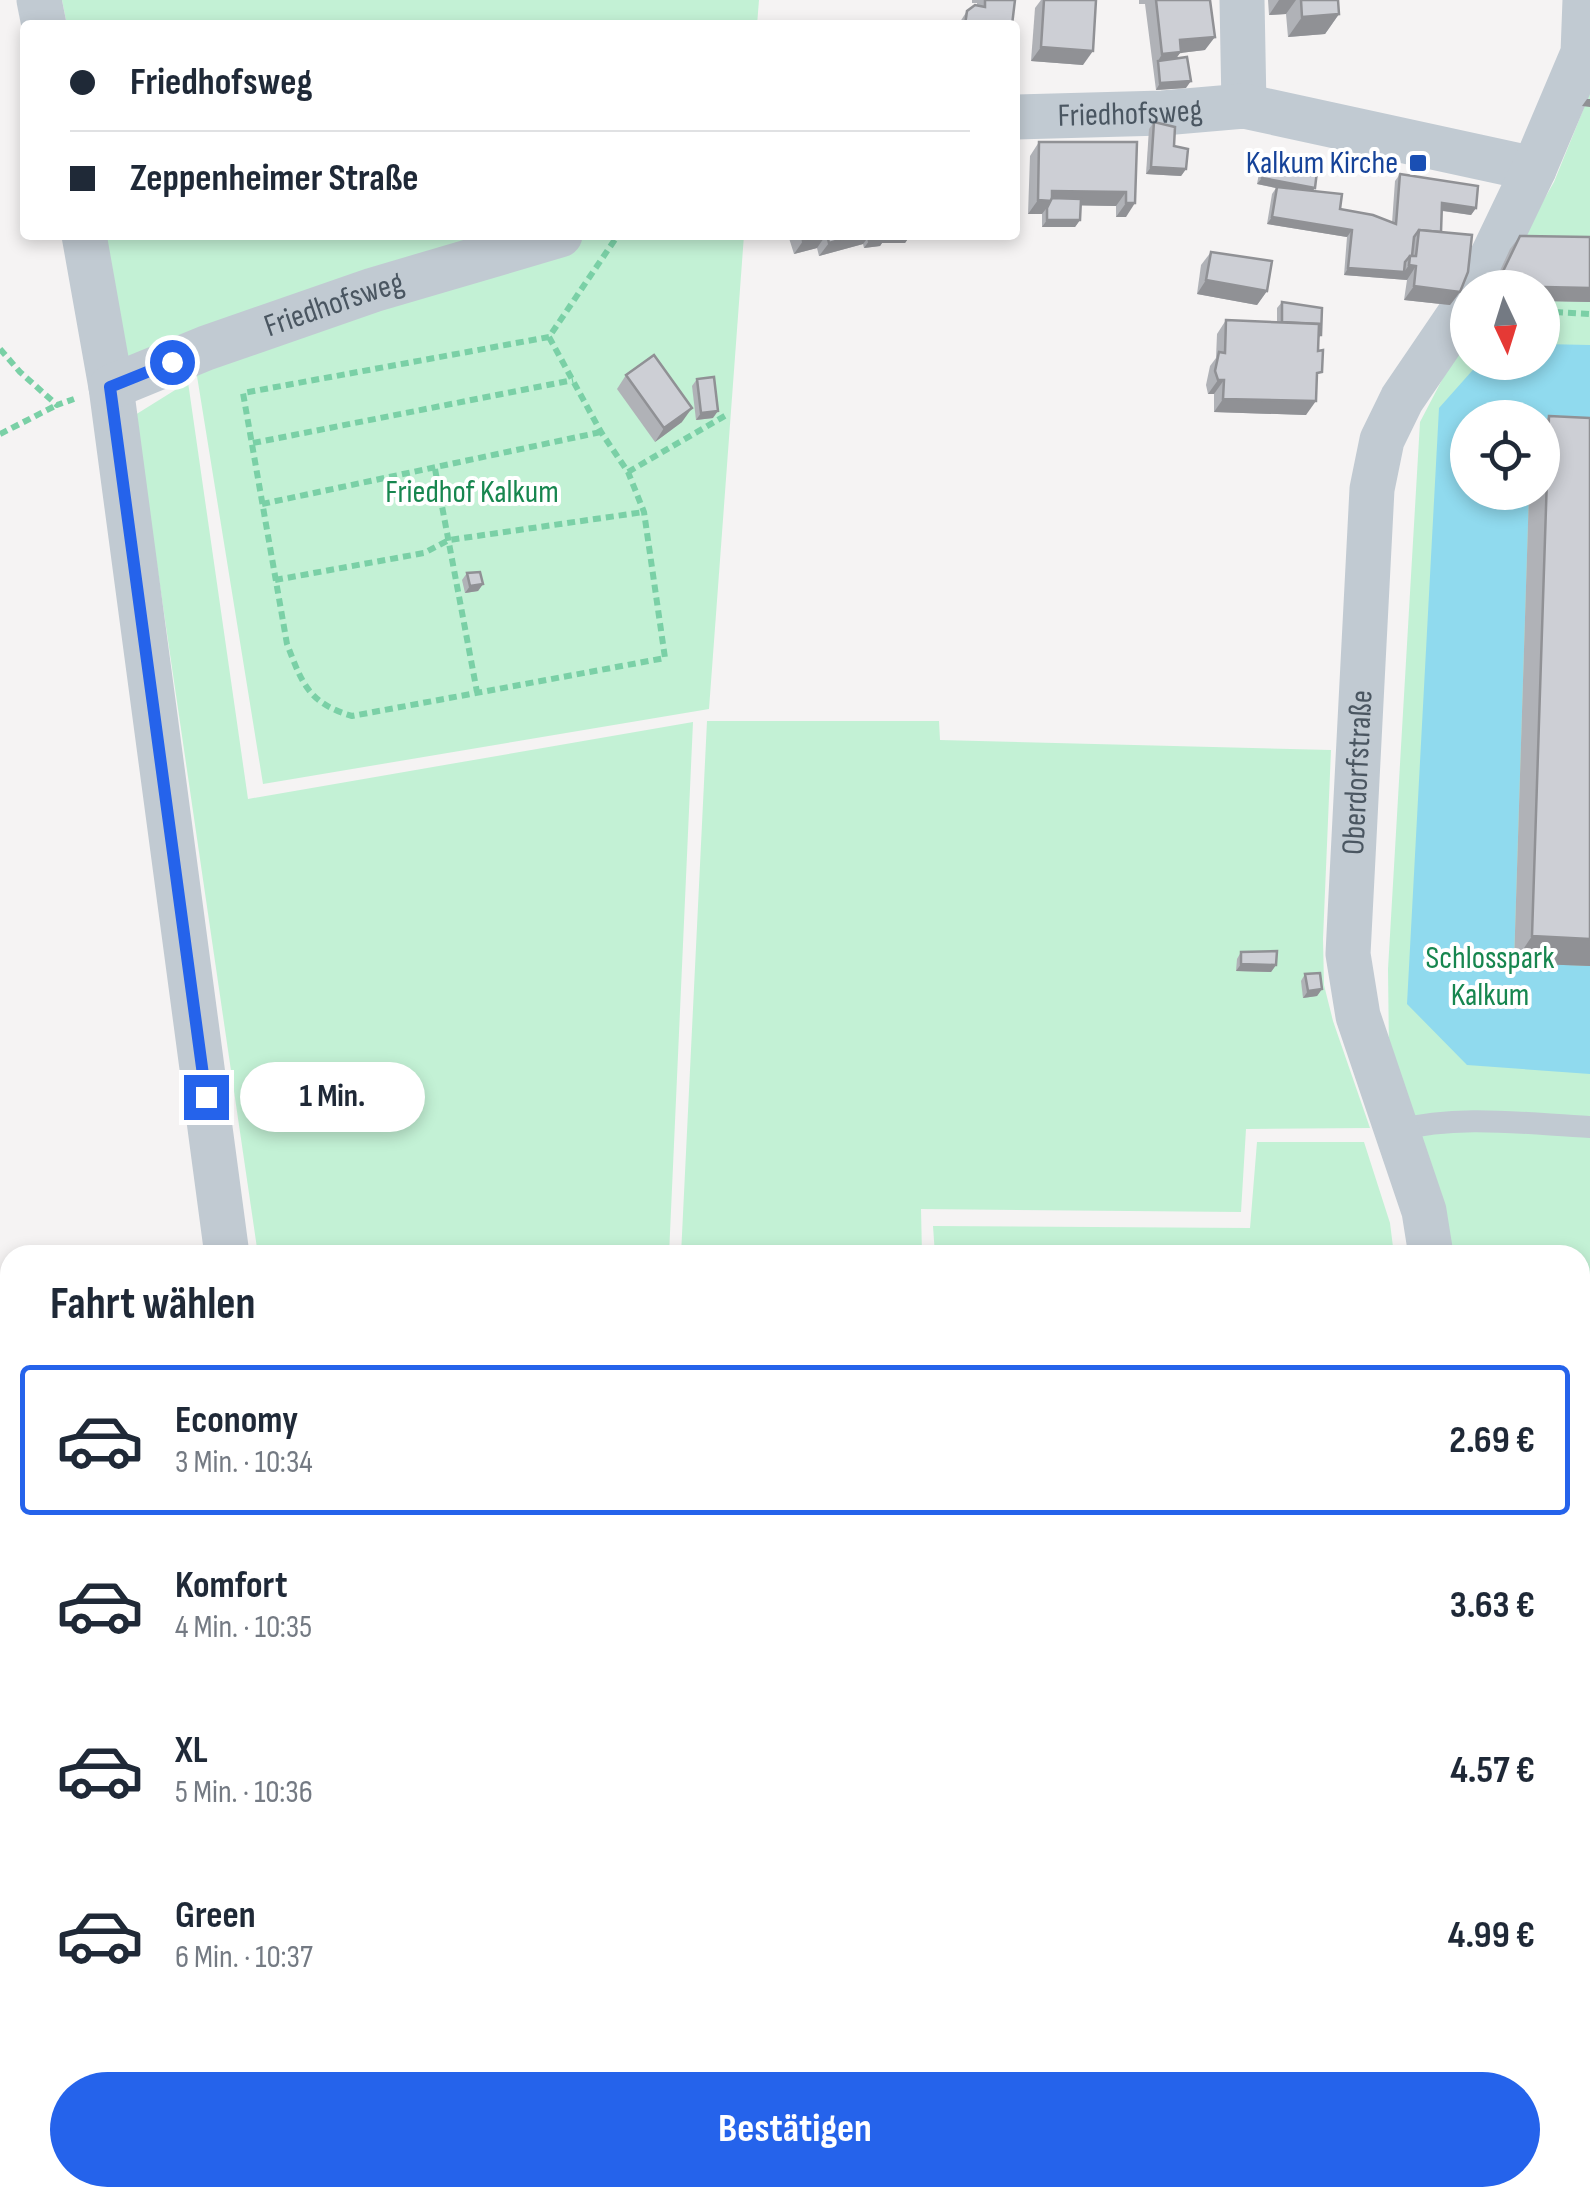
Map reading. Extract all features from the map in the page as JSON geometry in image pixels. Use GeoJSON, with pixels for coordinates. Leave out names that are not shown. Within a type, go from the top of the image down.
{"type":"FeatureCollection","features":[{"type":"Feature","properties":{"kind":"street"},"geometry":{"type":"LineString","coordinates":[[1242,0],[1244,106]]}},
{"type":"Feature","properties":{"kind":"street"},"geometry":{"type":"LineString","coordinates":[[1486,270],[1583,53],[1585,0]]}},
{"type":"Feature","properties":{"kind":"street","name":"Friedhofsweg"},"geometry":{"type":"LineString","coordinates":[[1020,118],[1163,114],[1244,106],[1534,169]]}},
{"type":"Feature","properties":{"kind":"street"},"geometry":{"type":"LineString","coordinates":[[85,240],[110,387],[226,1245]]}},
{"type":"Feature","properties":{"kind":"street","name":"Friedhofsweg"},"geometry":{"type":"LineString","coordinates":[[110,387],[206,348],[374,290],[543,240]]}},
{"type":"Feature","properties":{"kind":"street","name":"Oberdorfstraße"},"geometry":{"type":"LineString","coordinates":[[1429,1245],[1424,1211],[1358,1016],[1348,954],[1372,489],[1382,440],[1402,399],[1450,328]]}},
{"type":"Feature","properties":{"kind":"lane"},"geometry":{"type":"LineString","coordinates":[[1398,1130],[1427,1122],[1590,1127]]}},
{"type":"Feature","properties":{"kind":"path"},"geometry":{"type":"LineString","coordinates":[[548,337],[600,432],[628,472],[644,512],[665,658],[352,716],[327,708],[302,682],[287,644],[243,393],[548,337],[615,240]]}},
{"type":"Feature","properties":{"kind":"path"},"geometry":{"type":"LineString","coordinates":[[1560,312],[1590,314]]}},
{"type":"Feature","properties":{"kind":"path"},"geometry":{"type":"LineString","coordinates":[[0,349],[57,406]]}},
{"type":"Feature","properties":{"kind":"path"},"geometry":{"type":"LineString","coordinates":[[253,444],[574,380]]}},
{"type":"Feature","properties":{"kind":"path"},"geometry":{"type":"LineString","coordinates":[[0,434],[57,406],[110,387]]}},
{"type":"Feature","properties":{"kind":"path"},"geometry":{"type":"LineString","coordinates":[[628,472],[728,414]]}},
{"type":"Feature","properties":{"kind":"path"},"geometry":{"type":"LineString","coordinates":[[262,504],[600,432]]}},
{"type":"Feature","properties":{"kind":"path"},"geometry":{"type":"LineString","coordinates":[[436,469],[477,692]]}},
{"type":"Feature","properties":{"kind":"path"},"geometry":{"type":"LineString","coordinates":[[275,580],[424,553],[449,540],[644,512]]}},
{"type":"Feature","properties":{"kind":"green space"},"geometry":{"type":"Polygon","coordinates":[[[62,0],[759,0],[757,20],[66,20],[62,0]]]}},
{"type":"Feature","properties":{"kind":"green space","name":"Schlosspark Kalkum"},"geometry":{"type":"Polygon","coordinates":[[[1590,93],[1590,1245],[1441,1245],[1389,1053],[1388,969],[1420,422],[1450,365],[1450,380],[1560,380],[1560,270],[1504,270],[1554,182],[1590,93]]]}},
{"type":"Feature","properties":{"kind":"green space","name":"Friedhof Kalkum"},"geometry":{"type":"Polygon","coordinates":[[[105,240],[744,240],[709,709],[263,784],[191,339],[126,359],[105,240]]]}},
{"type":"Feature","properties":{"kind":"green space"},"geometry":{"type":"Polygon","coordinates":[[[188,382],[248,799],[693,722],[669,1245],[257,1245],[135,415],[188,382]]]}},
{"type":"Feature","properties":{"kind":"green space"},"geometry":{"type":"Polygon","coordinates":[[[707,721],[939,721],[940,740],[1331,750],[1324,985],[1370,1128],[1246,1129],[1241,1212],[921,1209],[922,1245],[681,1245],[707,721]]]}},
{"type":"Feature","properties":{"kind":"green space"},"geometry":{"type":"Polygon","coordinates":[[[1257,1142],[1364,1142],[1390,1223],[1393,1245],[934,1245],[933,1226],[1250,1228],[1257,1142]]]}},
{"type":"Feature","properties":{"kind":"water"},"geometry":{"type":"Polygon","coordinates":[[[1560,344],[1590,345],[1590,444],[1560,443],[1560,400],[1450,400],[1450,510],[1528,510],[1514,962],[1590,966],[1590,1074],[1467,1065],[1407,1004],[1439,408],[1464,380],[1560,380],[1560,344]]]}},
{"type":"Feature","properties":{"kind":"building"},"geometry":{"type":"Polygon","coordinates":[[[985,0],[1015,0],[1013,20],[966,20],[967,11],[975,5],[985,7],[985,0]]]}},
{"type":"Feature","properties":{"kind":"building"},"geometry":{"type":"Polygon","coordinates":[[[1044,0],[1096,0],[1093,51],[1041,47],[1044,0]]]}},
{"type":"Feature","properties":{"kind":"building"},"geometry":{"type":"Polygon","coordinates":[[[1156,0],[1210,0],[1215,37],[1180,40],[1181,52],[1162,54],[1156,0]]]}},
{"type":"Feature","properties":{"kind":"building"},"geometry":{"type":"Polygon","coordinates":[[[1301,0],[1338,0],[1339,14],[1302,17],[1301,0]]]}},
{"type":"Feature","properties":{"kind":"building"},"geometry":{"type":"Polygon","coordinates":[[[1187,57],[1191,81],[1160,83],[1158,61],[1187,57]]]}},
{"type":"Feature","properties":{"kind":"building"},"geometry":{"type":"Polygon","coordinates":[[[1154,122],[1175,127],[1174,146],[1188,149],[1186,169],[1151,167],[1154,122]]]}},
{"type":"Feature","properties":{"kind":"building"},"geometry":{"type":"Polygon","coordinates":[[[1039,142],[1137,142],[1135,203],[1126,203],[1126,192],[1052,191],[1052,201],[1038,200],[1039,142]]]}},
{"type":"Feature","properties":{"kind":"building"},"geometry":{"type":"Polygon","coordinates":[[[1266,156],[1318,163],[1315,188],[1262,178],[1266,156]]]}},
{"type":"Feature","properties":{"kind":"building"},"geometry":{"type":"Polygon","coordinates":[[[1400,174],[1478,186],[1476,208],[1442,203],[1441,232],[1419,230],[1404,272],[1348,268],[1352,230],[1272,217],[1277,187],[1342,194],[1340,209],[1396,224],[1400,174]]]}},
{"type":"Feature","properties":{"kind":"building"},"geometry":{"type":"Polygon","coordinates":[[[1052,198],[1081,199],[1080,220],[1047,220],[1052,198]]]}},
{"type":"Feature","properties":{"kind":"building"},"geometry":{"type":"Polygon","coordinates":[[[1419,230],[1472,235],[1468,270],[1450,270],[1450,291],[1414,286],[1416,266],[1409,265],[1410,256],[1416,256],[1419,230]]]}},
{"type":"Feature","properties":{"kind":"building"},"geometry":{"type":"Polygon","coordinates":[[[1520,236],[1590,237],[1590,288],[1560,287],[1560,270],[1504,270],[1520,236]]]}},
{"type":"Feature","properties":{"kind":"building"},"geometry":{"type":"Polygon","coordinates":[[[1211,252],[1272,261],[1267,291],[1206,280],[1211,252]]]}},
{"type":"Feature","properties":{"kind":"building"},"geometry":{"type":"Polygon","coordinates":[[[1282,302],[1322,308],[1321,335],[1319,324],[1282,322],[1282,302]]]}},
{"type":"Feature","properties":{"kind":"building"},"geometry":{"type":"Polygon","coordinates":[[[1226,320],[1319,324],[1318,351],[1323,350],[1316,401],[1223,399],[1224,380],[1218,380],[1215,371],[1219,352],[1225,353],[1226,320]]]}},
{"type":"Feature","properties":{"kind":"building"},"geometry":{"type":"Polygon","coordinates":[[[654,355],[692,408],[664,428],[626,375],[654,355]]]}},
{"type":"Feature","properties":{"kind":"building"},"geometry":{"type":"Polygon","coordinates":[[[714,377],[718,411],[701,413],[697,379],[714,377]]]}},
{"type":"Feature","properties":{"kind":"building"},"geometry":{"type":"Polygon","coordinates":[[[1560,417],[1590,418],[1590,939],[1532,936],[1546,510],[1560,510],[1560,417]]]}},
{"type":"Feature","properties":{"kind":"building"},"geometry":{"type":"Polygon","coordinates":[[[480,572],[483,584],[470,586],[467,573],[480,572]]]}},
{"type":"Feature","properties":{"kind":"building"},"geometry":{"type":"Polygon","coordinates":[[[1277,951],[1276,965],[1241,964],[1241,952],[1277,951]]]}},
{"type":"Feature","properties":{"kind":"building"},"geometry":{"type":"Polygon","coordinates":[[[1320,973],[1322,989],[1308,991],[1305,974],[1320,973]]]}},
{"type":"Feature","properties":{"kind":"place","name":"Kalkum Kirche"},"geometry":{"type":"Point","coordinates":[1418,163]}},
{"type":"Feature","properties":{"kind":"route"},"geometry":{"type":"LineString","coordinates":[[172,362],[110,387],[206,1097]]}}]}
